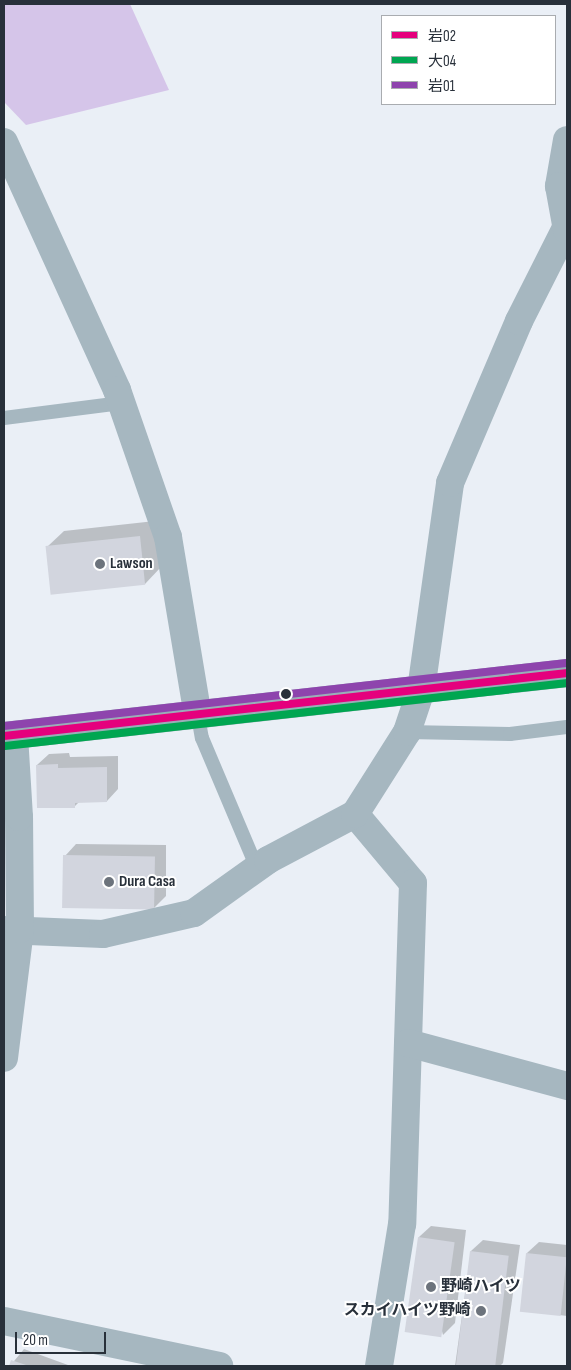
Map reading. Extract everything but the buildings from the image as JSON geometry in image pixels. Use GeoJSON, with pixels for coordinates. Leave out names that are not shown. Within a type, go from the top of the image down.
{"type":"FeatureCollection","features":[{"type":"Feature","properties":{"kind":"main road"},"geometry":{"type":"LineString","coordinates":[[9,736],[567,673]]}},
{"type":"Feature","properties":{"kind":"street"},"geometry":{"type":"LineString","coordinates":[[12,930],[104,934],[194,913],[257,868],[355,814],[407,732],[421,690],[450,482],[519,321],[567,229],[559,186],[567,140]]}},
{"type":"Feature","properties":{"kind":"street"},"geometry":{"type":"LineString","coordinates":[[4,142],[121,403],[168,537],[198,716]]}},
{"type":"Feature","properties":{"kind":"street"},"geometry":{"type":"LineString","coordinates":[[4,1058],[19,817],[9,736]]}},
{"type":"Feature","properties":{"kind":"street"},"geometry":{"type":"LineString","coordinates":[[355,814],[413,883],[402,1224],[379,1366]]}},
{"type":"Feature","properties":{"kind":"street"},"geometry":{"type":"LineString","coordinates":[[408,1043],[567,1086]]}},
{"type":"Feature","properties":{"kind":"street"},"geometry":{"type":"LineString","coordinates":[[4,1321],[210,1365]]}},
{"type":"Feature","properties":{"kind":"lane"},"geometry":{"type":"LineString","coordinates":[[4,418],[121,403]]}},
{"type":"Feature","properties":{"kind":"lane"},"geometry":{"type":"LineString","coordinates":[[198,716],[202,738],[257,868]]}},
{"type":"Feature","properties":{"kind":"lane"},"geometry":{"type":"LineString","coordinates":[[407,732],[510,734],[567,727]]}},
{"type":"Feature","properties":{"kind":"shaded area"},"geometry":{"type":"Polygon","coordinates":[[[4,4],[130,4],[169,90],[26,125],[4,102],[4,4]]]}},
{"type":"Feature","properties":{"kind":"transit line","name":"岩01"},"geometry":{"type":"LineString","coordinates":[[4,726],[566,663]]}},
{"type":"Feature","properties":{"kind":"transit line","name":"岩02"},"geometry":{"type":"LineString","coordinates":[[4,736],[567,673]]}},
{"type":"Feature","properties":{"kind":"transit line","name":"大04"},"geometry":{"type":"LineString","coordinates":[[5,746],[567,683]]}},
{"type":"Feature","properties":{"kind":"place","name":"Lawson"},"geometry":{"type":"Point","coordinates":[100,564]}},
{"type":"Feature","properties":{"kind":"place","name":"Dura Casa"},"geometry":{"type":"Point","coordinates":[109,882]}},
{"type":"Feature","properties":{"kind":"place","name":"野崎ハイツ"},"geometry":{"type":"Point","coordinates":[431,1287]}},
{"type":"Feature","properties":{"kind":"place","name":"スカイハイツ野崎"},"geometry":{"type":"Point","coordinates":[481,1311]}}]}
